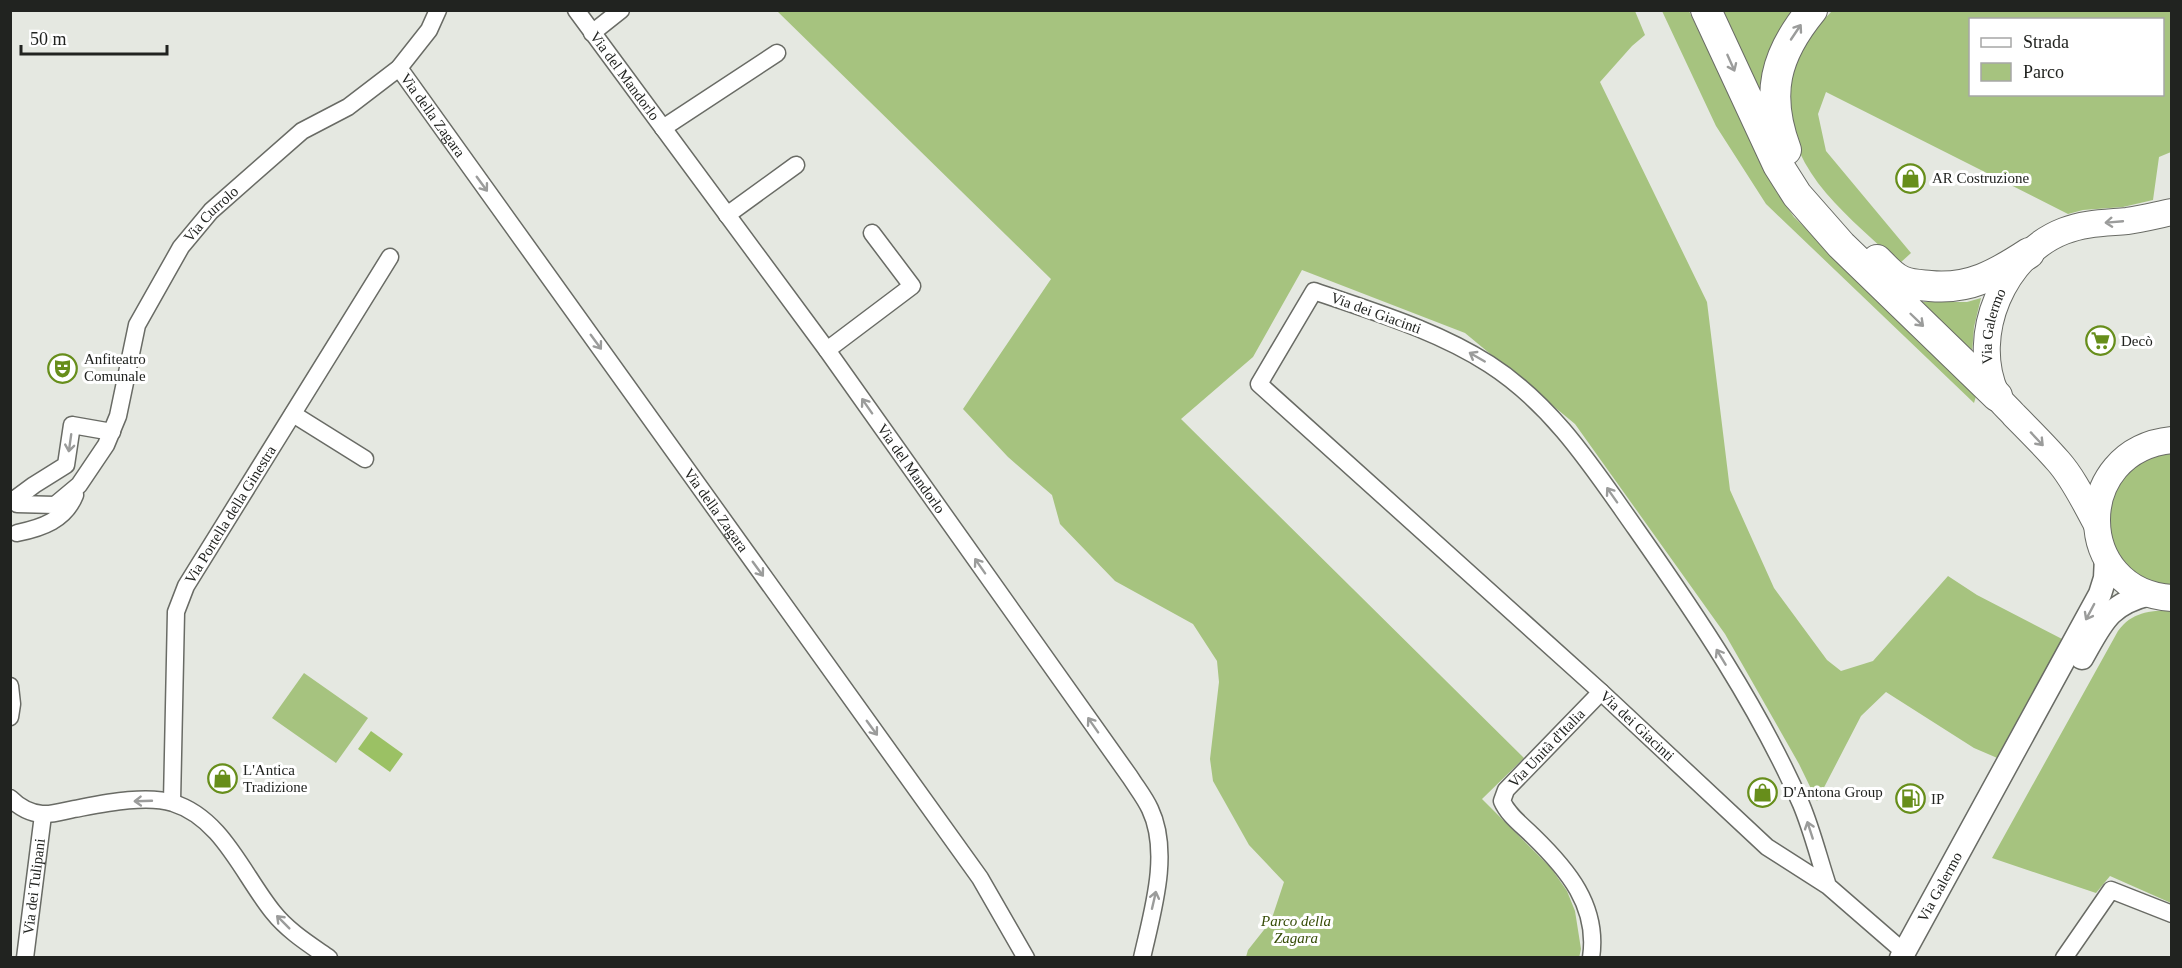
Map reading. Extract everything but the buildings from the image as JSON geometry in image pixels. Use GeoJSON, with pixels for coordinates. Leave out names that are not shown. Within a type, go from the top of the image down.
{"type":"FeatureCollection","features":[{"type":"Feature","properties":{"kind":"highway"},"geometry":{"type":"LineString","coordinates":[[1706,10],[1778,165],[1797,195],[1841,245],[1997,396]]}},
{"type":"Feature","properties":{"kind":"highway"},"geometry":{"type":"LineString","coordinates":[[1812,10],[1798,28],[1781,60],[1774,94],[1776,114],[1785,149],[1796,168],[1833,215],[1893,275],[1917,285],[1938,287],[1971,284],[2005,269],[2029,253]]}},
{"type":"Feature","properties":{"kind":"main road","name":"Via Galermo"},"geometry":{"type":"LineString","coordinates":[[2096,524],[2075,484],[2060,463],[1997,396],[1987,357],[1994,304],[2029,253],[2062,232],[2080,225],[2130,220],[2172,212]]}},
{"type":"Feature","properties":{"kind":"main road"},"geometry":{"type":"LineString","coordinates":[[2161,596],[2124,579],[2106,557],[2096,524],[2098,501],[2107,479],[2121,461],[2140,448],[2172,440]]}},
{"type":"Feature","properties":{"kind":"main road"},"geometry":{"type":"LineString","coordinates":[[1978,817],[2100,594],[2105,578],[2106,557]]}},
{"type":"Feature","properties":{"kind":"main road"},"geometry":{"type":"LineString","coordinates":[[1978,817],[2026,752],[2105,619],[2124,602],[2161,596]]}},
{"type":"Feature","properties":{"kind":"main road","name":"Via Galermo"},"geometry":{"type":"LineString","coordinates":[[1903,955],[1978,817]]}},
{"type":"Feature","properties":{"kind":"street","name":"Via Currolo"},"geometry":{"type":"LineString","coordinates":[[79,485],[95,464],[118,416],[137,325],[181,247],[211,211],[302,131],[348,107],[399,68],[429,30],[438,10]]}},
{"type":"Feature","properties":{"kind":"street","name":"Via del Mandorlo"},"geometry":{"type":"LineString","coordinates":[[576,10],[827,350],[1130,777],[1151,811],[1160,847],[1158,883],[1142,957]]}},
{"type":"Feature","properties":{"kind":"street"},"geometry":{"type":"LineString","coordinates":[[592,33],[621,10]]}},
{"type":"Feature","properties":{"kind":"street"},"geometry":{"type":"LineString","coordinates":[[663,128],[777,53]]}},
{"type":"Feature","properties":{"kind":"street","name":"Via della Zagara"},"geometry":{"type":"LineString","coordinates":[[399,68],[980,878],[1026,957]]}},
{"type":"Feature","properties":{"kind":"street"},"geometry":{"type":"LineString","coordinates":[[727,215],[796,165]]}},
{"type":"Feature","properties":{"kind":"street"},"geometry":{"type":"LineString","coordinates":[[827,350],[912,286],[872,233]]}},
{"type":"Feature","properties":{"kind":"street","name":"Via Portella della Ginestra"},"geometry":{"type":"LineString","coordinates":[[172,802],[176,612],[186,585],[390,257]]}},
{"type":"Feature","properties":{"kind":"street","name":"Via dei Giacinti"},"geometry":{"type":"LineString","coordinates":[[1828,886],[1802,806],[1764,730],[1700,621],[1582,452],[1556,421],[1528,394],[1491,365],[1457,346],[1414,327],[1314,291],[1259,384],[1601,692],[1767,847],[1828,886],[1903,955]]}},
{"type":"Feature","properties":{"kind":"street"},"geometry":{"type":"LineString","coordinates":[[293,414],[364,459]]}},
{"type":"Feature","properties":{"kind":"street"},"geometry":{"type":"LineString","coordinates":[[13,503],[34,484],[66,465],[72,425],[112,432]]}},
{"type":"Feature","properties":{"kind":"street"},"geometry":{"type":"LineString","coordinates":[[13,503],[55,505],[79,485]]}},
{"type":"Feature","properties":{"kind":"street"},"geometry":{"type":"LineString","coordinates":[[14,534],[42,527],[63,514],[71,504],[79,485]]}},
{"type":"Feature","properties":{"kind":"street"},"geometry":{"type":"LineString","coordinates":[[13,503],[23,507],[27,519],[26,525],[14,534]]}},
{"type":"Feature","properties":{"kind":"street"},"geometry":{"type":"LineString","coordinates":[[10,686],[12,704],[10,717]]}},
{"type":"Feature","properties":{"kind":"street","name":"Via Unità d'Italia"},"geometry":{"type":"LineString","coordinates":[[1591,957],[1592,933],[1588,915],[1576,885],[1560,862],[1510,813],[1502,801],[1506,790],[1601,692]]}},
{"type":"Feature","properties":{"kind":"street"},"geometry":{"type":"LineString","coordinates":[[10,798],[28,811],[43,814],[113,802],[160,800],[186,808],[207,823],[223,841],[273,912],[290,929],[329,957]]}},
{"type":"Feature","properties":{"kind":"street","name":"Via dei Tulipani"},"geometry":{"type":"LineString","coordinates":[[25,957],[43,814]]}},
{"type":"Feature","properties":{"kind":"street"},"geometry":{"type":"LineString","coordinates":[[2064,957],[2111,890],[2172,914]]}},
{"type":"Feature","properties":{"kind":"green space","name":"Parco della Zagara"},"geometry":{"type":"Polygon","coordinates":[[[777,11],[1635,11],[1645,35],[1600,82],[1707,302],[1730,490],[1774,588],[1827,660],[1841,671],[1873,661],[1948,576],[1977,595],[2064,640],[2002,760],[1974,748],[1886,692],[1861,716],[1817,801],[1799,764],[1725,634],[1575,424],[1465,333],[1302,270],[1253,357],[1181,419],[1524,758],[1482,799],[1551,868],[1567,891],[1575,911],[1581,949],[1579,958],[1246,957],[1248,950],[1271,921],[1284,882],[1249,845],[1213,781],[1210,759],[1219,682],[1217,661],[1193,624],[1115,581],[1060,524],[1052,495],[1008,457],[963,409],[1051,279],[777,11]]]}},
{"type":"Feature","properties":{"kind":"green space"},"geometry":{"type":"Polygon","coordinates":[[[1662,11],[1689,11],[1776,191],[1794,217],[1977,393],[1974,403],[1766,204],[1716,126],[1662,11]]]}},
{"type":"Feature","properties":{"kind":"green space"},"geometry":{"type":"Polygon","coordinates":[[[1722,11],[1794,11],[1771,50],[1761,94],[1722,11]]]}},
{"type":"Feature","properties":{"kind":"green space"},"geometry":{"type":"Polygon","coordinates":[[[1832,11],[2171,11],[2171,152],[2159,157],[2153,200],[2123,207],[2083,210],[2068,214],[1826,92],[1818,114],[1826,151],[1911,253],[1899,264],[1827,194],[1804,160],[1794,138],[1789,115],[1789,94],[1793,72],[1802,51],[1832,11]]]}},
{"type":"Feature","properties":{"kind":"green space"},"geometry":{"type":"Polygon","coordinates":[[[1981,298],[1974,327],[1972,353],[1919,302],[1967,302],[1981,298]]]}},
{"type":"Feature","properties":{"kind":"green space"},"geometry":{"type":"Polygon","coordinates":[[[2171,447],[2171,587],[2142,579],[2117,557],[2105,525],[2120,473],[2171,447]]]}},
{"type":"Feature","properties":{"kind":"green space"},"geometry":{"type":"Polygon","coordinates":[[[2171,610],[2171,903],[2110,876],[2096,893],[1992,858],[2118,631],[2135,616],[2148,612],[2171,610]]]}},
{"type":"Feature","properties":{"kind":"green space"},"geometry":{"type":"Polygon","coordinates":[[[304,673],[368,718],[336,763],[272,718],[304,673]]]}},
{"type":"Feature","properties":{"kind":"shaded area"},"geometry":{"type":"Polygon","coordinates":[[[371,731],[403,754],[390,772],[358,749],[371,731]]]}},
{"type":"Feature","properties":{"kind":"place","name":"AR Costruzione"},"geometry":{"type":"Point","coordinates":[1911,178]}},
{"type":"Feature","properties":{"kind":"place","name":"Decò"},"geometry":{"type":"Point","coordinates":[2100,341]}},
{"type":"Feature","properties":{"kind":"place","name":"Anfiteatro Comunale"},"geometry":{"type":"Point","coordinates":[63,368]}},
{"type":"Feature","properties":{"kind":"place","name":"L'Antica Tradizione"},"geometry":{"type":"Point","coordinates":[222,779]}},
{"type":"Feature","properties":{"kind":"place","name":"D'Antona Group"},"geometry":{"type":"Point","coordinates":[1762,792]}},
{"type":"Feature","properties":{"kind":"place","name":"IP"},"geometry":{"type":"Point","coordinates":[1910,799]}}]}
